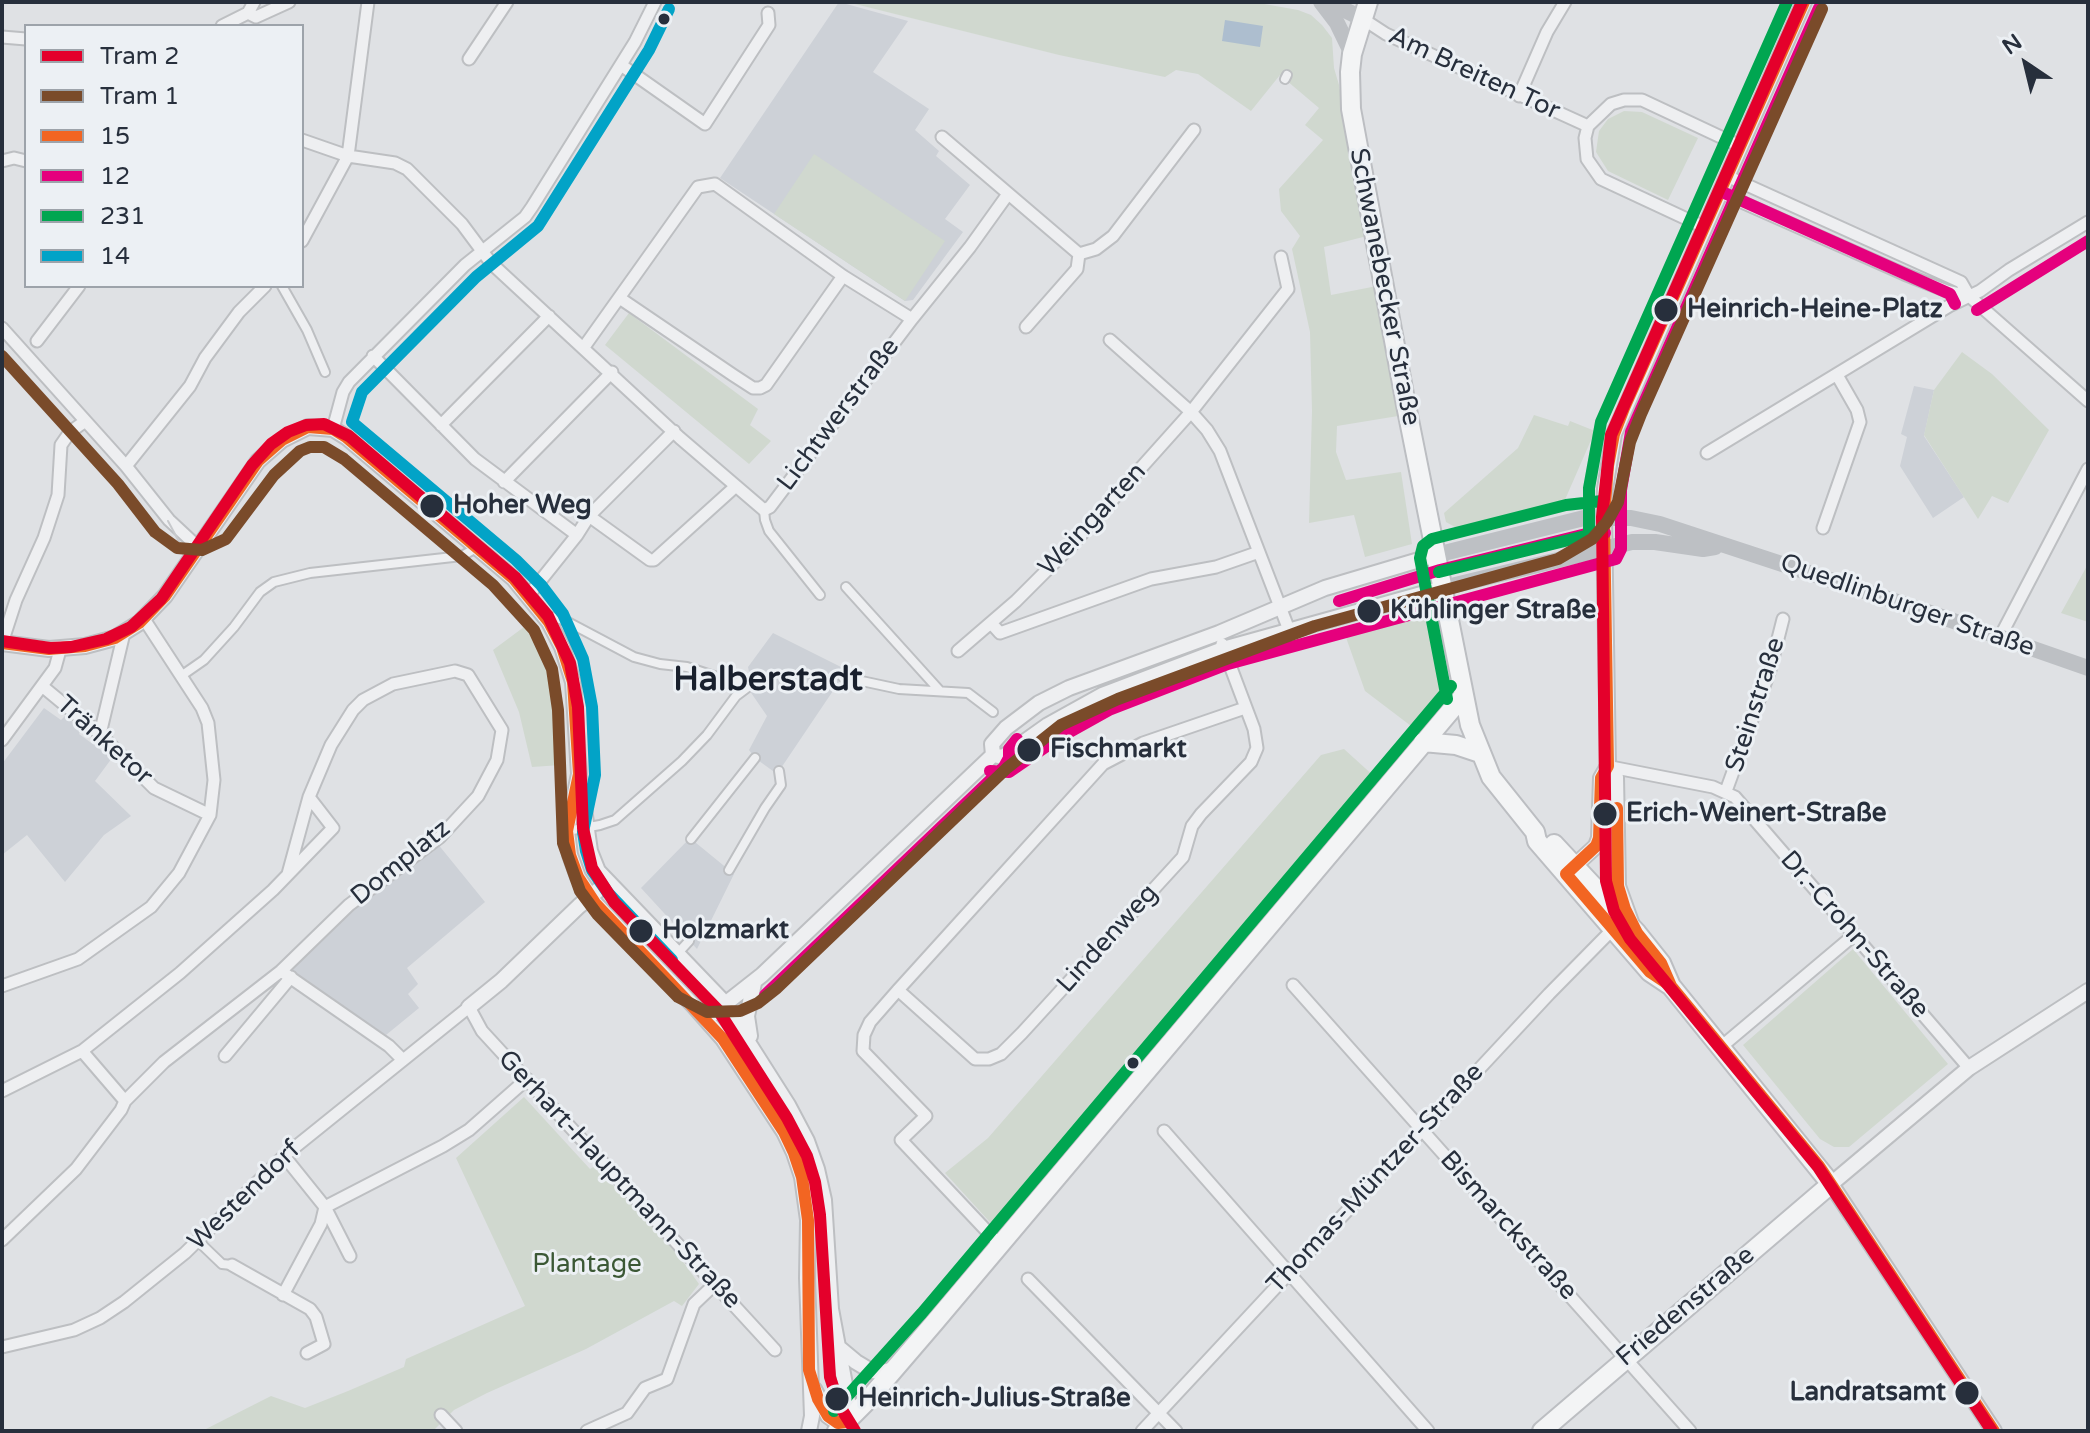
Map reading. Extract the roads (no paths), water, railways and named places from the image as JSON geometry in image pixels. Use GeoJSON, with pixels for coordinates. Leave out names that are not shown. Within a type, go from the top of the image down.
{"type":"FeatureCollection","features":[{"type":"Feature","properties":{"kind":"main road"},"geometry":{"type":"LineString","coordinates":[[1321,2],[1337,23],[1352,54]]}},
{"type":"Feature","properties":{"kind":"main road"},"geometry":{"type":"LineString","coordinates":[[1329,2],[1365,11]]}},
{"type":"Feature","properties":{"kind":"main road","name":"Schwanebecker Straße"},"geometry":{"type":"LineString","coordinates":[[1365,11],[1352,54],[1350,91],[1357,142],[1463,696],[1480,753],[1500,791],[1535,832],[1548,839],[1571,870]]}},
{"type":"Feature","properties":{"kind":"main road","name":"Quedlinburger Straße"},"geometry":{"type":"LineString","coordinates":[[1436,555],[1570,521],[1604,517],[1648,521],[2088,668]]}},
{"type":"Feature","properties":{"kind":"main road","name":"Quedlinburger Straße"},"geometry":{"type":"LineString","coordinates":[[1443,588],[1605,547],[1643,542],[1703,549],[1726,546]]}},
{"type":"Feature","properties":{"kind":"main road"},"geometry":{"type":"LineString","coordinates":[[845,1428],[1463,696]]}},
{"type":"Feature","properties":{"kind":"main road"},"geometry":{"type":"LineString","coordinates":[[1423,742],[1456,745],[1480,753]]}},
{"type":"Feature","properties":{"kind":"main road"},"geometry":{"type":"LineString","coordinates":[[1571,870],[1613,929],[1650,972],[1671,986]]}},
{"type":"Feature","properties":{"kind":"main road"},"geometry":{"type":"LineString","coordinates":[[1571,870],[1637,933],[1661,963],[1671,986],[1831,1184]]}},
{"type":"Feature","properties":{"kind":"main road","name":"Friedenstraße"},"geometry":{"type":"LineString","coordinates":[[1542,1431],[1831,1184]]}},
{"type":"Feature","properties":{"kind":"street"},"geometry":{"type":"LineString","coordinates":[[225,24],[251,8],[256,17],[289,2]]}},
{"type":"Feature","properties":{"kind":"street"},"geometry":{"type":"LineString","coordinates":[[304,237],[348,156],[368,2]]}},
{"type":"Feature","properties":{"kind":"street"},"geometry":{"type":"LineString","coordinates":[[469,59],[507,2]]}},
{"type":"Feature","properties":{"kind":"street"},"geometry":{"type":"LineString","coordinates":[[333,429],[345,388],[373,356],[459,271],[525,217],[621,65],[655,2]]}},
{"type":"Feature","properties":{"kind":"street"},"geometry":{"type":"LineString","coordinates":[[1519,96],[1547,32],[1565,2]]}},
{"type":"Feature","properties":{"kind":"street"},"geometry":{"type":"LineString","coordinates":[[1571,870],[1591,852],[1599,838],[1601,778],[1605,765],[1604,517],[1606,481],[1616,427],[1804,2]]}},
{"type":"Feature","properties":{"kind":"street","name":"Am Breiten Tor"},"geometry":{"type":"LineString","coordinates":[[1365,11],[1386,34],[1588,126]]}},
{"type":"Feature","properties":{"kind":"street"},"geometry":{"type":"LineString","coordinates":[[621,65],[705,124],[769,25],[768,13]]}},
{"type":"Feature","properties":{"kind":"street"},"geometry":{"type":"LineString","coordinates":[[2,37],[24,39]]}},
{"type":"Feature","properties":{"kind":"street"},"geometry":{"type":"LineString","coordinates":[[1704,227],[1601,179],[1587,159],[1585,138],[1588,126],[1611,104],[1642,100],[1740,146]]}},
{"type":"Feature","properties":{"kind":"street"},"geometry":{"type":"LineString","coordinates":[[1079,254],[1096,249],[1113,236],[1194,130]]}},
{"type":"Feature","properties":{"kind":"street"},"geometry":{"type":"LineString","coordinates":[[942,137],[1079,254]]}},
{"type":"Feature","properties":{"kind":"street"},"geometry":{"type":"LineString","coordinates":[[304,141],[348,156],[395,163],[407,169],[462,224],[481,253],[764,510],[769,531],[820,595]]}},
{"type":"Feature","properties":{"kind":"street"},"geometry":{"type":"LineString","coordinates":[[4,160],[24,161]]}},
{"type":"Feature","properties":{"kind":"street"},"geometry":{"type":"LineString","coordinates":[[1727,176],[1961,282],[1969,296],[2088,401]]}},
{"type":"Feature","properties":{"kind":"street"},"geometry":{"type":"LineString","coordinates":[[584,347],[698,187],[715,184],[843,276],[912,319]]}},
{"type":"Feature","properties":{"kind":"street"},"geometry":{"type":"LineString","coordinates":[[1719,192],[1904,274],[1969,296]]}},
{"type":"Feature","properties":{"kind":"street","name":"Lichtwerstraße"},"geometry":{"type":"LineString","coordinates":[[764,510],[770,507],[1008,194]]}},
{"type":"Feature","properties":{"kind":"street"},"geometry":{"type":"LineString","coordinates":[[1707,453],[2088,222]]}},
{"type":"Feature","properties":{"kind":"street"},"geometry":{"type":"LineString","coordinates":[[1026,327],[1077,269],[1079,254]]}},
{"type":"Feature","properties":{"kind":"street","name":"Weingarten"},"geometry":{"type":"LineString","coordinates":[[958,651],[1072,545],[1191,412],[1288,289],[1281,257]]}},
{"type":"Feature","properties":{"kind":"street"},"geometry":{"type":"LineString","coordinates":[[621,299],[753,388],[760,388],[766,385],[843,276]]}},
{"type":"Feature","properties":{"kind":"street"},"geometry":{"type":"LineString","coordinates":[[37,341],[77,288]]}},
{"type":"Feature","properties":{"kind":"street"},"geometry":{"type":"LineString","coordinates":[[126,466],[190,386],[205,358],[239,312],[263,288]]}},
{"type":"Feature","properties":{"kind":"street"},"geometry":{"type":"LineString","coordinates":[[283,288],[307,330],[325,372]]}},
{"type":"Feature","properties":{"kind":"street"},"geometry":{"type":"LineString","coordinates":[[441,425],[549,316]]}},
{"type":"Feature","properties":{"kind":"street"},"geometry":{"type":"LineString","coordinates":[[2,328],[126,466],[169,520],[199,548]]}},
{"type":"Feature","properties":{"kind":"street"},"geometry":{"type":"LineString","coordinates":[[1110,340],[1191,412],[1220,451],[1289,630]]}},
{"type":"Feature","properties":{"kind":"street"},"geometry":{"type":"LineString","coordinates":[[373,356],[475,459],[577,535]]}},
{"type":"Feature","properties":{"kind":"street"},"geometry":{"type":"LineString","coordinates":[[504,482],[612,372]]}},
{"type":"Feature","properties":{"kind":"street"},"geometry":{"type":"LineString","coordinates":[[1823,528],[1860,422],[1857,410],[1837,375]]}},
{"type":"Feature","properties":{"kind":"street"},"geometry":{"type":"LineString","coordinates":[[84,422],[70,432],[61,445],[58,495],[2,643],[60,650],[106,641],[144,619],[165,596],[258,461],[282,440],[308,427],[333,429],[346,437],[529,595],[545,615],[562,647],[573,682],[579,774],[594,862],[608,882],[725,1005],[800,1126],[817,1169],[826,1216],[830,1293],[849,1406],[845,1428],[828,1416],[818,1399],[809,1370]]}},
{"type":"Feature","properties":{"kind":"street"},"geometry":{"type":"LineString","coordinates":[[529,595],[589,516],[674,431]]}},
{"type":"Feature","properties":{"kind":"street"},"geometry":{"type":"LineString","coordinates":[[2000,637],[2088,469]]}},
{"type":"Feature","properties":{"kind":"street"},"geometry":{"type":"LineString","coordinates":[[589,516],[654,560],[736,486]]}},
{"type":"Feature","properties":{"kind":"street"},"geometry":{"type":"LineString","coordinates":[[181,676],[220,644],[260,592],[274,582],[310,573],[462,556],[476,548]]}},
{"type":"Feature","properties":{"kind":"street","name":"Weingarten"},"geometry":{"type":"LineString","coordinates":[[991,623],[1000,633],[1151,579],[1216,567],[1259,552]]}},
{"type":"Feature","properties":{"kind":"street"},"geometry":{"type":"LineString","coordinates":[[993,755],[992,744],[1006,728],[1052,695],[1219,633],[1325,588],[1436,555]]}},
{"type":"Feature","properties":{"kind":"street"},"geometry":{"type":"LineString","coordinates":[[846,587],[940,691]]}},
{"type":"Feature","properties":{"kind":"street"},"geometry":{"type":"LineString","coordinates":[[993,755],[1003,757],[1048,725],[1102,695],[1223,649],[1443,588]]}},
{"type":"Feature","properties":{"kind":"street"},"geometry":{"type":"LineString","coordinates":[[545,615],[566,621],[634,657],[687,667],[746,684],[707,735],[682,761],[619,816],[611,821],[567,831]]}},
{"type":"Feature","properties":{"kind":"street"},"geometry":{"type":"LineString","coordinates":[[2,986],[78,959],[151,907],[179,873],[210,815],[214,780],[208,723],[202,708],[144,619]]}},
{"type":"Feature","properties":{"kind":"street","name":"Steinstraße"},"geometry":{"type":"LineString","coordinates":[[1726,791],[1770,670],[1783,619]]}},
{"type":"Feature","properties":{"kind":"street"},"geometry":{"type":"LineString","coordinates":[[100,734],[124,633]]}},
{"type":"Feature","properties":{"kind":"street","name":"Lindenweg"},"geometry":{"type":"LineString","coordinates":[[898,990],[975,1059],[989,1059],[1001,1054],[1183,857],[1192,826],[1251,762],[1257,748],[1254,729],[1219,633]]}},
{"type":"Feature","properties":{"kind":"street"},"geometry":{"type":"LineString","coordinates":[[2,740],[55,668],[60,650]]}},
{"type":"Feature","properties":{"kind":"street","name":"Domplatz"},"geometry":{"type":"LineString","coordinates":[[225,1056],[286,974],[349,905],[440,837],[478,796],[497,760],[502,730],[468,675],[455,671],[401,682],[363,700],[353,710],[331,745],[309,797],[288,874]]}},
{"type":"Feature","properties":{"kind":"street"},"geometry":{"type":"LineString","coordinates":[[843,677],[899,689],[968,693],[993,712]]}},
{"type":"Feature","properties":{"kind":"street","name":"Tränketor"},"geometry":{"type":"LineString","coordinates":[[42,686],[100,734],[154,788],[210,815]]}},
{"type":"Feature","properties":{"kind":"street"},"geometry":{"type":"LineString","coordinates":[[1000,1245],[901,1140],[926,1116],[863,1051],[864,1035],[870,1022],[898,990],[1103,764],[1143,743],[1245,708]]}},
{"type":"Feature","properties":{"kind":"street"},"geometry":{"type":"LineString","coordinates":[[706,1019],[754,983],[993,755]]}},
{"type":"Feature","properties":{"kind":"street"},"geometry":{"type":"LineString","coordinates":[[691,839],[755,758]]}},
{"type":"Feature","properties":{"kind":"street"},"geometry":{"type":"LineString","coordinates":[[1605,765],[1726,791]]}},
{"type":"Feature","properties":{"kind":"street"},"geometry":{"type":"LineString","coordinates":[[1605,765],[1616,777],[1618,886],[1637,933]]}},
{"type":"Feature","properties":{"kind":"street"},"geometry":{"type":"LineString","coordinates":[[729,870],[781,785],[779,771]]}},
{"type":"Feature","properties":{"kind":"street"},"geometry":{"type":"LineString","coordinates":[[579,774],[567,831],[574,866],[590,897],[706,1019],[740,1062],[784,1132],[802,1177],[808,1220],[812,1416],[809,1431]]}},
{"type":"Feature","properties":{"kind":"street","name":"Dr.-Crohn-Straße"},"geometry":{"type":"LineString","coordinates":[[1726,791],[1735,797],[1969,1068]]}},
{"type":"Feature","properties":{"kind":"street"},"geometry":{"type":"LineString","coordinates":[[2,1091],[82,1051],[180,973],[288,874],[333,828],[309,797]]}},
{"type":"Feature","properties":{"kind":"street"},"geometry":{"type":"LineString","coordinates":[[469,1007],[608,882]]}},
{"type":"Feature","properties":{"kind":"street","name":"Thomas-Müntzer-Straße"},"geometry":{"type":"LineString","coordinates":[[1142,1431],[1613,929]]}},
{"type":"Feature","properties":{"kind":"street"},"geometry":{"type":"LineString","coordinates":[[1721,1047],[1854,935]]}},
{"type":"Feature","properties":{"kind":"street"},"geometry":{"type":"LineString","coordinates":[[678,953],[689,941]]}},
{"type":"Feature","properties":{"kind":"street"},"geometry":{"type":"LineString","coordinates":[[286,974],[389,1046],[402,1059]]}},
{"type":"Feature","properties":{"kind":"street","name":"Domplatz"},"geometry":{"type":"LineString","coordinates":[[2,1240],[76,1169],[125,1101],[164,1062],[286,974]]}},
{"type":"Feature","properties":{"kind":"street"},"geometry":{"type":"LineString","coordinates":[[754,983],[747,1016],[755,1052]]}},
{"type":"Feature","properties":{"kind":"street","name":"Bismarckstraße"},"geometry":{"type":"LineString","coordinates":[[1293,985],[1690,1431]]}},
{"type":"Feature","properties":{"kind":"street"},"geometry":{"type":"LineString","coordinates":[[1994,1431],[1831,1184],[1969,1068],[2088,991]]}},
{"type":"Feature","properties":{"kind":"street","name":"Westendorf"},"geometry":{"type":"LineString","coordinates":[[2,1347],[64,1333],[100,1318],[162,1274],[284,1156],[469,1007]]}},
{"type":"Feature","properties":{"kind":"street","name":"Gerhart-Hauptmann-Straße"},"geometry":{"type":"LineString","coordinates":[[469,1007],[482,1031],[775,1350]]}},
{"type":"Feature","properties":{"kind":"street"},"geometry":{"type":"LineString","coordinates":[[82,1051],[125,1101]]}},
{"type":"Feature","properties":{"kind":"street"},"geometry":{"type":"LineString","coordinates":[[283,1295],[321,1224],[325,1207],[469,1130],[527,1079]]}},
{"type":"Feature","properties":{"kind":"street"},"geometry":{"type":"LineString","coordinates":[[1164,1131],[1428,1431]]}},
{"type":"Feature","properties":{"kind":"street"},"geometry":{"type":"LineString","coordinates":[[284,1156],[325,1207],[350,1256]]}},
{"type":"Feature","properties":{"kind":"street"},"geometry":{"type":"LineString","coordinates":[[198,1241],[222,1264],[232,1265],[310,1309],[316,1317],[324,1344],[307,1353]]}},
{"type":"Feature","properties":{"kind":"street"},"geometry":{"type":"LineString","coordinates":[[1028,1279],[1176,1431]]}},
{"type":"Feature","properties":{"kind":"street"},"geometry":{"type":"LineString","coordinates":[[587,1431],[627,1413],[645,1388],[667,1379],[694,1304],[715,1284]]}},
{"type":"Feature","properties":{"kind":"street"},"geometry":{"type":"LineString","coordinates":[[838,1347],[871,1371],[894,1369]]}},
{"type":"Feature","properties":{"kind":"street"},"geometry":{"type":"LineString","coordinates":[[441,1415],[456,1431]]}},
{"type":"Feature","properties":{"kind":"water"},"geometry":{"type":"Polygon","coordinates":[[[1225,20],[1263,26],[1260,47],[1222,41],[1225,20]]]}},
{"type":"Feature","properties":{"kind":"tram line","name":"2"},"geometry":{"type":"LineString","coordinates":[[1802,2],[1611,435],[1602,517],[1606,881],[1614,911],[1630,939],[1818,1167],[1992,1431]]}},
{"type":"Feature","properties":{"kind":"tram line","name":"1"},"geometry":{"type":"LineString","coordinates":[[2,356],[118,484],[155,532],[177,548],[202,550],[226,539],[274,475],[300,451],[324,447],[344,459],[493,585],[534,630],[552,669],[558,710],[563,843],[580,891],[597,914],[678,997],[707,1012],[740,1011],[758,1003],[777,988],[1007,768],[1061,725],[1118,699],[1315,626],[1558,559],[1592,539],[1607,522],[1618,502],[1630,442],[1641,414],[1822,9]]}},
{"type":"Feature","properties":{"kind":"tram line","name":"2"},"geometry":{"type":"LineString","coordinates":[[2,641],[50,648],[71,647],[106,639],[131,627],[161,599],[252,465],[271,444],[288,432],[306,425],[324,424],[349,436],[515,577],[548,616],[570,663],[578,707],[583,828],[592,868],[614,902],[718,1010],[787,1118],[807,1156],[820,1215],[830,1377],[839,1405],[855,1431]]}},
{"type":"Feature","properties":{"kind":"tram line"},"geometry":{"type":"LineString","coordinates":[[168,521],[184,551],[182,568],[172,584]]}},
{"type":"Feature","properties":{"kind":"place","name":"Heinrich-Heine-Platz"},"geometry":{"type":"Point","coordinates":[1666,310]}},
{"type":"Feature","properties":{"kind":"place","name":"Hoher Weg"},"geometry":{"type":"Point","coordinates":[432,506]}},
{"type":"Feature","properties":{"kind":"place","name":"Kühlinger Straße"},"geometry":{"type":"Point","coordinates":[1369,611]}},
{"type":"Feature","properties":{"kind":"place","name":"Fischmarkt"},"geometry":{"type":"Point","coordinates":[1029,750]}},
{"type":"Feature","properties":{"kind":"place","name":"Erich-Weinert-Straße"},"geometry":{"type":"Point","coordinates":[1605,814]}},
{"type":"Feature","properties":{"kind":"place","name":"Holzmarkt"},"geometry":{"type":"Point","coordinates":[641,931]}},
{"type":"Feature","properties":{"kind":"place","name":"Landratsamt"},"geometry":{"type":"Point","coordinates":[1967,1393]}},
{"type":"Feature","properties":{"kind":"place","name":"Heinrich-Julius-Straße"},"geometry":{"type":"Point","coordinates":[837,1399]}},
{"type":"Feature","properties":{"kind":"district","name":"Halberstadt"},"geometry":{"type":"Point","coordinates":[768,681]}},
{"type":"Feature","properties":{"kind":"park label","name":"Plantage"},"geometry":{"type":"Point","coordinates":[587,1265]}}]}
